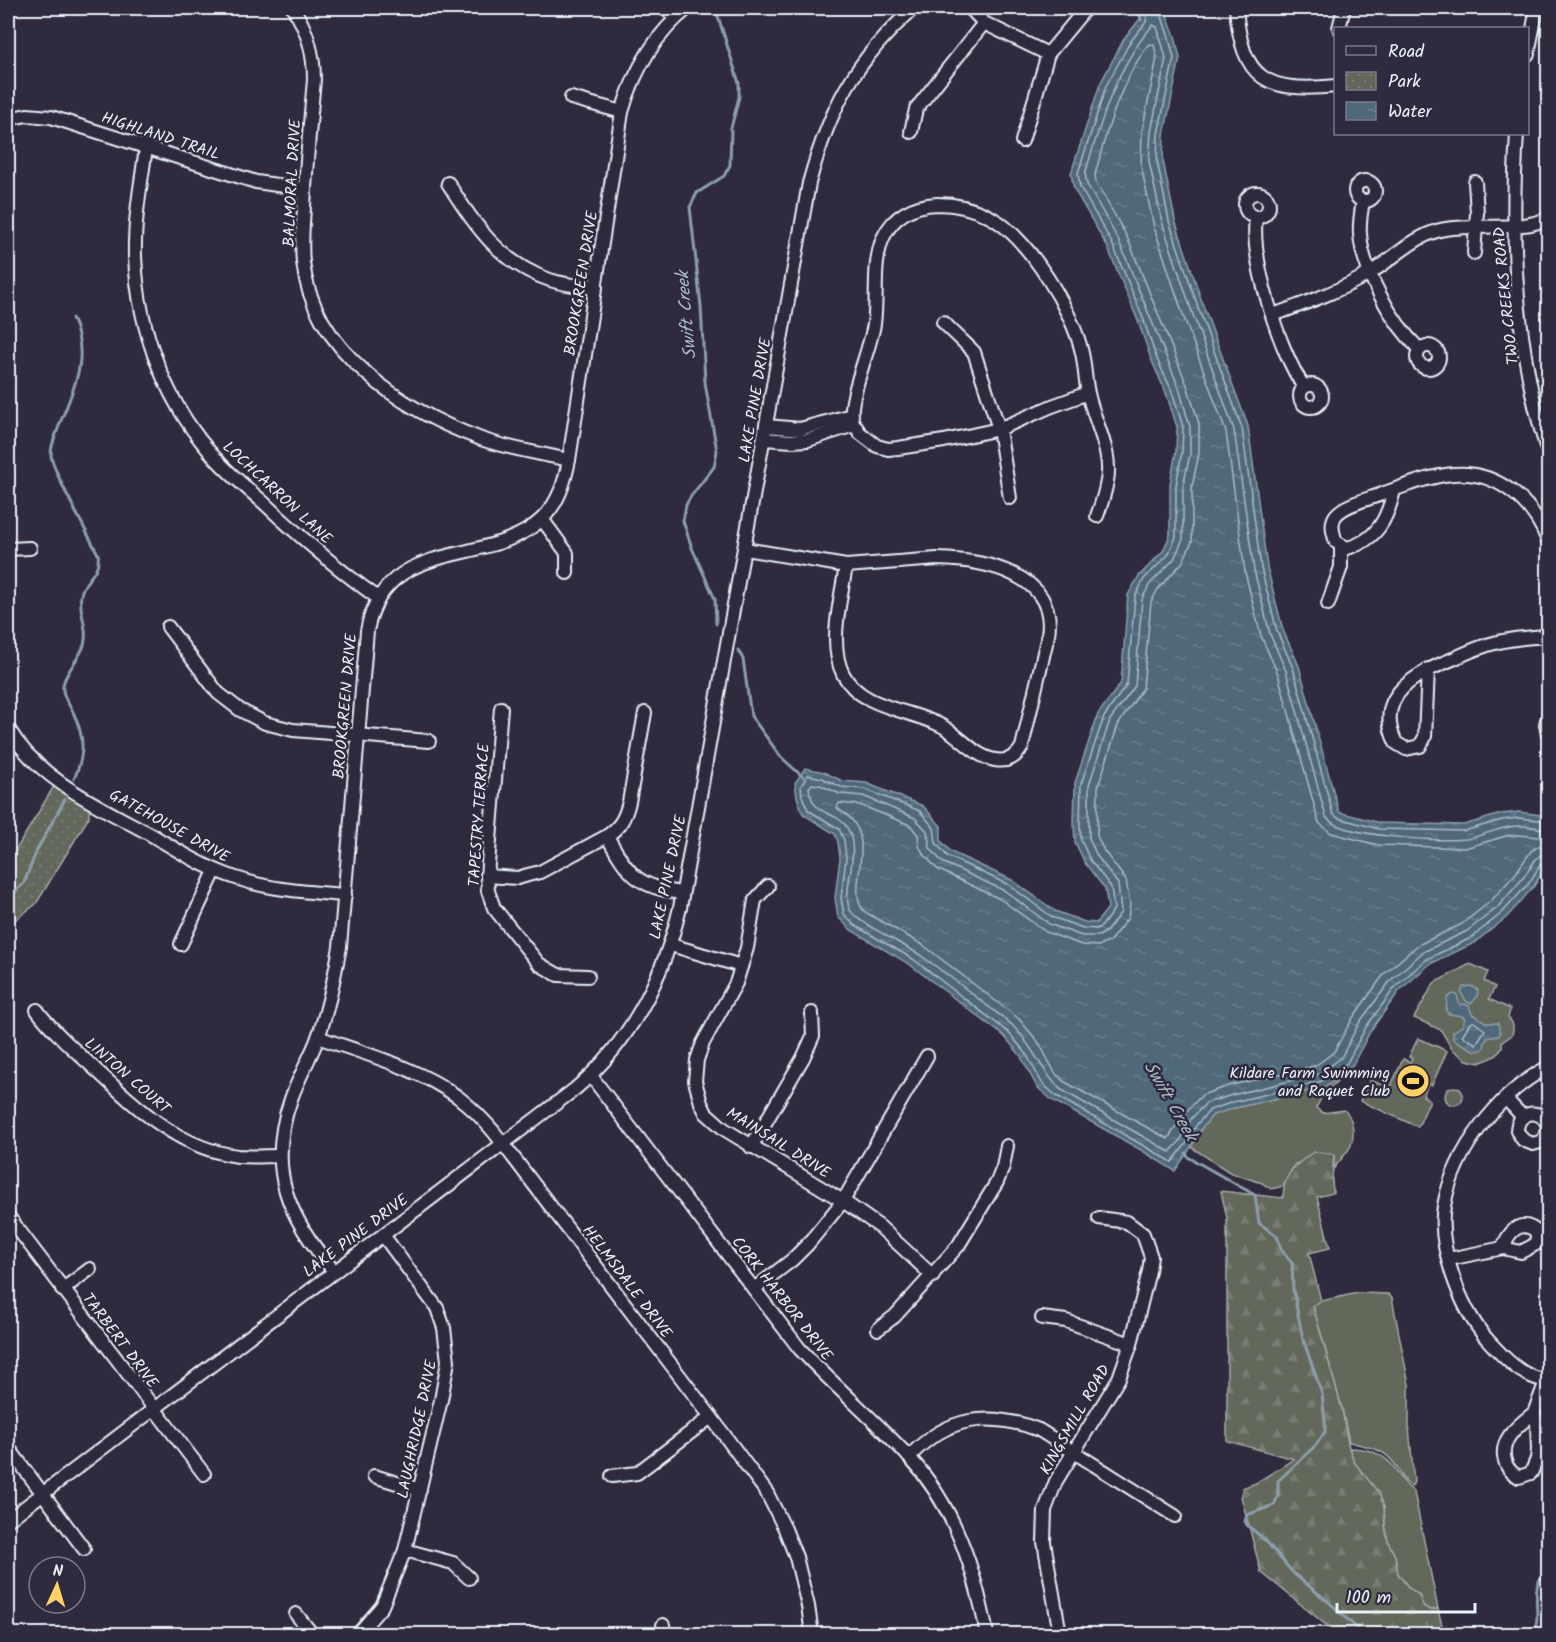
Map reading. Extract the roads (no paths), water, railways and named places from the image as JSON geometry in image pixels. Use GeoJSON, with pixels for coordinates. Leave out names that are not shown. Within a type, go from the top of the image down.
{"type":"FeatureCollection","features":[{"type":"Feature","properties":{"kind":"street","name":"BALMORAL DRIVE"},"geometry":{"type":"LineString","coordinates":[[293,8],[309,39],[314,67],[302,242],[306,276],[321,319],[345,352],[391,391],[428,415],[482,439],[569,460]]}},
{"type":"Feature","properties":{"kind":"street"},"geometry":{"type":"LineString","coordinates":[[666,8],[675,18]]}},
{"type":"Feature","properties":{"kind":"street","name":"BROOKGREEN DRIVE"},"geometry":{"type":"LineString","coordinates":[[334,1271],[296,1220],[286,1194],[279,1156],[291,1099],[318,1038],[337,962],[345,895],[367,631],[371,615],[378,598],[390,584],[416,566],[428,560],[500,542],[520,532],[543,519],[562,488],[569,460],[622,112],[632,80],[642,60],[675,18],[688,8]]}},
{"type":"Feature","properties":{"kind":"street","name":"LAKE PINE DRIVE"},"geometry":{"type":"LineString","coordinates":[[8,1520],[591,1076],[639,1013],[659,975],[670,945],[682,893],[809,183],[821,142],[846,87],[874,47],[914,8]]}},
{"type":"Feature","properties":{"kind":"street"},"geometry":{"type":"LineString","coordinates":[[970,8],[984,23],[1048,54]]}},
{"type":"Feature","properties":{"kind":"street"},"geometry":{"type":"LineString","coordinates":[[1022,141],[1048,54],[1086,8]]}},
{"type":"Feature","properties":{"kind":"street"},"geometry":{"type":"LineString","coordinates":[[1236,8],[1240,39],[1250,64],[1257,73],[1265,79],[1287,87],[1299,89],[1334,86]]}},
{"type":"Feature","properties":{"kind":"street"},"geometry":{"type":"LineString","coordinates":[[1339,27],[1344,8]]}},
{"type":"Feature","properties":{"kind":"street"},"geometry":{"type":"LineString","coordinates":[[1529,46],[1538,8],[1548,9]]}},
{"type":"Feature","properties":{"kind":"street"},"geometry":{"type":"LineString","coordinates":[[911,132],[915,109],[984,23]]}},
{"type":"Feature","properties":{"kind":"street"},"geometry":{"type":"LineString","coordinates":[[571,98],[622,112]]}},
{"type":"Feature","properties":{"kind":"street","name":"HIGHLAND TRAIL"},"geometry":{"type":"LineString","coordinates":[[8,119],[27,115],[51,117],[256,182],[305,189]]}},
{"type":"Feature","properties":{"kind":"street","name":"TWO CREEKS ROAD"},"geometry":{"type":"LineString","coordinates":[[1517,135],[1513,225],[1520,320],[1533,393],[1548,453]]}},
{"type":"Feature","properties":{"kind":"street","name":"LOCHCARRON LANE"},"geometry":{"type":"LineString","coordinates":[[146,148],[136,229],[138,287],[147,334],[174,400],[193,428],[228,470],[312,548],[378,598]]}},
{"type":"Feature","properties":{"kind":"street"},"geometry":{"type":"LineString","coordinates":[[1474,253],[1474,226],[1477,213],[1475,182]]}},
{"type":"Feature","properties":{"kind":"street"},"geometry":{"type":"LineString","coordinates":[[448,183],[487,239],[508,259],[549,280],[596,288]]}},
{"type":"Feature","properties":{"kind":"street"},"geometry":{"type":"LineString","coordinates":[[1363,201],[1360,234],[1370,273],[1396,321],[1419,349]]}},
{"type":"Feature","properties":{"kind":"street"},"geometry":{"type":"LineString","coordinates":[[1088,393],[999,429],[944,441],[888,449],[877,446],[867,439],[853,420],[874,324],[878,256],[882,241],[895,220],[918,207],[930,205],[961,206],[975,210],[990,217],[1015,236],[1049,281],[1062,303],[1082,353],[1088,393],[1108,461],[1108,480],[1097,516]]}},
{"type":"Feature","properties":{"kind":"street"},"geometry":{"type":"LineString","coordinates":[[1256,217],[1257,256],[1273,315],[1296,375],[1304,387]]}},
{"type":"Feature","properties":{"kind":"street"},"geometry":{"type":"LineString","coordinates":[[1273,315],[1325,295],[1370,273],[1416,240],[1432,232],[1474,226],[1540,223],[1548,218]]}},
{"type":"Feature","properties":{"kind":"street"},"geometry":{"type":"LineString","coordinates":[[943,322],[974,352],[999,429],[1010,498]]}},
{"type":"Feature","properties":{"kind":"street"},"geometry":{"type":"LineString","coordinates":[[767,426],[800,429],[853,420]]}},
{"type":"Feature","properties":{"kind":"street"},"geometry":{"type":"LineString","coordinates":[[764,439],[808,440],[853,420]]}},
{"type":"Feature","properties":{"kind":"street"},"geometry":{"type":"LineString","coordinates":[[1394,490],[1389,512],[1376,532],[1353,547],[1347,548],[1336,542],[1333,532],[1335,518],[1339,512],[1394,490],[1444,475],[1456,474],[1466,474],[1506,487],[1525,501],[1538,519],[1548,541]]}},
{"type":"Feature","properties":{"kind":"street"},"geometry":{"type":"LineString","coordinates":[[543,519],[567,553],[567,573]]}},
{"type":"Feature","properties":{"kind":"street"},"geometry":{"type":"LineString","coordinates":[[1328,604],[1341,567],[1341,546]]}},
{"type":"Feature","properties":{"kind":"street"},"geometry":{"type":"LineString","coordinates":[[8,549],[30,548]]}},
{"type":"Feature","properties":{"kind":"street"},"geometry":{"type":"LineString","coordinates":[[745,549],[828,565],[846,566],[954,559],[1004,571],[1021,578],[1038,591],[1047,607],[1050,624],[1022,747],[1016,755],[1006,760],[991,759],[940,725],[875,702],[851,686],[837,660],[835,640],[846,566]]}},
{"type":"Feature","properties":{"kind":"street"},"geometry":{"type":"LineString","coordinates":[[168,627],[218,693],[240,710],[265,723],[279,727],[357,736],[429,741]]}},
{"type":"Feature","properties":{"kind":"street"},"geometry":{"type":"LineString","coordinates":[[1428,669],[1425,737],[1420,746],[1410,749],[1401,747],[1396,743],[1391,729],[1392,702],[1405,684],[1428,669],[1485,645],[1500,641],[1548,636]]}},
{"type":"Feature","properties":{"kind":"street","name":"TAPESTRY TERRACE"},"geometry":{"type":"LineString","coordinates":[[501,708],[487,876],[488,891],[494,908],[539,964],[558,975],[588,976]]}},
{"type":"Feature","properties":{"kind":"street"},"geometry":{"type":"LineString","coordinates":[[487,876],[518,878],[540,872],[607,836],[621,824],[626,813],[645,713]]}},
{"type":"Feature","properties":{"kind":"street"},"geometry":{"type":"LineString","coordinates":[[1548,717],[1546,724],[1548,734]]}},
{"type":"Feature","properties":{"kind":"street","name":"GATEHOUSE DRIVE"},"geometry":{"type":"LineString","coordinates":[[10,737],[33,761],[64,784],[215,870],[260,885],[345,895]]}},
{"type":"Feature","properties":{"kind":"street"},"geometry":{"type":"LineString","coordinates":[[607,836],[624,866],[638,879],[650,886],[682,893]]}},
{"type":"Feature","properties":{"kind":"street"},"geometry":{"type":"LineString","coordinates":[[181,944],[215,870]]}},
{"type":"Feature","properties":{"kind":"street","name":"MAINSAIL DRIVE"},"geometry":{"type":"LineString","coordinates":[[768,886],[755,900],[747,948],[732,991],[703,1043],[697,1060],[695,1081],[706,1113],[724,1129],[751,1147],[843,1201],[880,1227],[933,1276]]}},
{"type":"Feature","properties":{"kind":"street"},"geometry":{"type":"LineString","coordinates":[[670,945],[741,966]]}},
{"type":"Feature","properties":{"kind":"street","name":"LINTON COURT"},"geometry":{"type":"LineString","coordinates":[[37,1010],[48,1024],[126,1099],[168,1131],[227,1154],[279,1156]]}},
{"type":"Feature","properties":{"kind":"street"},"geometry":{"type":"LineString","coordinates":[[751,1147],[803,1058],[813,1036],[812,1013]]}},
{"type":"Feature","properties":{"kind":"street","name":"HELMSDALE DRIVE"},"geometry":{"type":"LineString","coordinates":[[318,1038],[408,1070],[448,1091],[472,1108],[503,1143],[761,1485],[785,1529],[803,1582],[812,1635]]}},
{"type":"Feature","properties":{"kind":"street"},"geometry":{"type":"LineString","coordinates":[[754,1289],[792,1260],[843,1201],[927,1056]]}},
{"type":"Feature","properties":{"kind":"street"},"geometry":{"type":"LineString","coordinates":[[1534,1413],[1538,1435],[1537,1459],[1531,1473],[1520,1477],[1512,1474],[1508,1468],[1504,1447],[1511,1434],[1534,1413],[1547,1381],[1528,1375],[1517,1368],[1502,1356],[1482,1332],[1461,1296],[1449,1259],[1443,1220],[1444,1206],[1451,1183],[1461,1160],[1486,1119],[1525,1082],[1548,1067]]}},
{"type":"Feature","properties":{"kind":"street","name":"CORK HARBOR DRIVE"},"geometry":{"type":"LineString","coordinates":[[591,1076],[799,1348],[909,1457],[928,1481],[962,1540],[976,1585],[987,1635]]}},
{"type":"Feature","properties":{"kind":"street"},"geometry":{"type":"LineString","coordinates":[[1506,1099],[1523,1117]]}},
{"type":"Feature","properties":{"kind":"street"},"geometry":{"type":"LineString","coordinates":[[1532,1113],[1545,1118],[1548,1128],[1543,1141],[1538,1143],[1527,1143],[1517,1131],[1519,1121],[1532,1113]]}},
{"type":"Feature","properties":{"kind":"street"},"geometry":{"type":"LineString","coordinates":[[878,1329],[895,1316],[958,1246],[997,1182],[1007,1146]]}},
{"type":"Feature","properties":{"kind":"street","name":"TARBERT DRIVE"},"geometry":{"type":"LineString","coordinates":[[8,1216],[204,1474]]}},
{"type":"Feature","properties":{"kind":"street","name":"KINGSMILL ROAD"},"geometry":{"type":"LineString","coordinates":[[1060,1635],[1046,1553],[1043,1525],[1045,1510],[1056,1481],[1119,1378],[1131,1344],[1151,1257],[1143,1234],[1127,1222],[1099,1218]]}},
{"type":"Feature","properties":{"kind":"street","name":"LAUGHRIDGE DRIVE"},"geometry":{"type":"LineString","coordinates":[[358,1635],[382,1606],[405,1550],[447,1375],[448,1348],[441,1319],[434,1303],[383,1235]]}},
{"type":"Feature","properties":{"kind":"street"},"geometry":{"type":"LineString","coordinates":[[1449,1259],[1503,1248]]}},
{"type":"Feature","properties":{"kind":"street","name":"TARBERT DRIVE"},"geometry":{"type":"LineString","coordinates":[[62,1290],[90,1269]]}},
{"type":"Feature","properties":{"kind":"street"},"geometry":{"type":"LineString","coordinates":[[1041,1318],[1066,1321],[1131,1344]]}},
{"type":"Feature","properties":{"kind":"street"},"geometry":{"type":"LineString","coordinates":[[612,1476],[637,1473],[711,1417]]}},
{"type":"Feature","properties":{"kind":"street"},"geometry":{"type":"LineString","coordinates":[[909,1457],[935,1434],[960,1423],[987,1418],[1020,1422],[1040,1430],[1075,1451],[1175,1516]]}},
{"type":"Feature","properties":{"kind":"street"},"geometry":{"type":"LineString","coordinates":[[8,1447],[84,1549]]}},
{"type":"Feature","properties":{"kind":"street"},"geometry":{"type":"LineString","coordinates":[[374,1476],[420,1490]]}},
{"type":"Feature","properties":{"kind":"street"},"geometry":{"type":"LineString","coordinates":[[405,1550],[453,1563],[469,1578]]}},
{"type":"Feature","properties":{"kind":"street"},"geometry":{"type":"LineString","coordinates":[[296,1614],[312,1635]]}},
{"type":"Feature","properties":{"kind":"water"},"geometry":{"type":"Polygon","coordinates":[[[1143,8],[1164,8],[1175,36],[1180,58],[1164,135],[1163,161],[1175,220],[1203,305],[1248,426],[1267,567],[1283,630],[1299,666],[1339,812],[1380,823],[1464,825],[1501,814],[1519,812],[1548,816],[1548,863],[1534,886],[1507,917],[1474,943],[1430,964],[1400,990],[1371,1030],[1352,1066],[1325,1087],[1213,1115],[1202,1128],[1175,1171],[1052,1100],[1037,1087],[1020,1055],[1004,1036],[909,964],[851,930],[838,917],[835,898],[840,858],[838,842],[835,834],[803,814],[795,783],[805,768],[824,772],[842,781],[866,783],[923,806],[941,826],[941,841],[951,852],[1012,880],[1055,911],[1085,922],[1096,923],[1108,908],[1105,889],[1085,863],[1075,842],[1075,783],[1098,714],[1121,683],[1128,595],[1139,576],[1163,551],[1170,535],[1170,484],[1176,451],[1177,427],[1166,393],[1107,246],[1074,189],[1071,173],[1100,84],[1124,39],[1140,19],[1143,8]]]}},
{"type":"Feature","properties":{"kind":"water"},"geometry":{"type":"Polygon","coordinates":[[[1471,986],[1478,990],[1477,997],[1471,1004],[1461,993],[1463,987],[1471,986]]]}},
{"type":"Feature","properties":{"kind":"water"},"geometry":{"type":"Polygon","coordinates":[[[1453,994],[1457,995],[1460,1005],[1469,1006],[1472,1014],[1487,1023],[1498,1023],[1499,1036],[1487,1038],[1483,1049],[1479,1051],[1453,1039],[1453,1032],[1462,1026],[1465,1019],[1446,1011],[1447,998],[1453,994]]]}},
{"type":"Feature","properties":{"kind":"waterway"},"geometry":{"type":"LineString","coordinates":[[1138,8],[1141,20]]}},
{"type":"Feature","properties":{"kind":"waterway","name":"Swift Creek"},"geometry":{"type":"LineString","coordinates":[[716,10],[739,83],[739,97],[731,128],[730,165],[724,176],[697,193],[690,207],[701,306],[705,383],[717,451],[714,467],[691,496],[686,505],[683,521],[692,548],[715,599],[716,624]]}},
{"type":"Feature","properties":{"kind":"waterway"},"geometry":{"type":"LineString","coordinates":[[72,318],[80,346],[80,359],[75,384],[53,442],[51,454],[63,487],[98,554],[97,567],[82,589],[80,601],[85,632],[84,645],[63,687],[65,697],[80,730],[82,746],[80,762],[74,779]]}},
{"type":"Feature","properties":{"kind":"waterway","name":"Swift Creek"},"geometry":{"type":"LineString","coordinates":[[738,650],[743,659],[751,716],[781,757],[803,777]]}},
{"type":"Feature","properties":{"kind":"waterway"},"geometry":{"type":"LineString","coordinates":[[8,899],[24,883],[37,850],[65,799]]}},
{"type":"Feature","properties":{"kind":"waterway","name":"Swift Creek"},"geometry":{"type":"LineString","coordinates":[[1186,1153],[1188,1157],[1255,1195],[1259,1223],[1277,1236],[1281,1249],[1292,1263],[1293,1290],[1303,1339],[1322,1394],[1325,1432],[1316,1445],[1278,1481],[1278,1496],[1274,1505],[1247,1515],[1245,1521],[1294,1574],[1363,1634]]}},
{"type":"Feature","properties":{"kind":"waterway"},"geometry":{"type":"LineString","coordinates":[[1533,1634],[1537,1618],[1536,1592],[1541,1577],[1548,1570]]}},
{"type":"Feature","properties":{"kind":"place","name":"Kildare Farm Swimming and Raquet Club"},"geometry":{"type":"Point","coordinates":[1413,1081]}}]}
